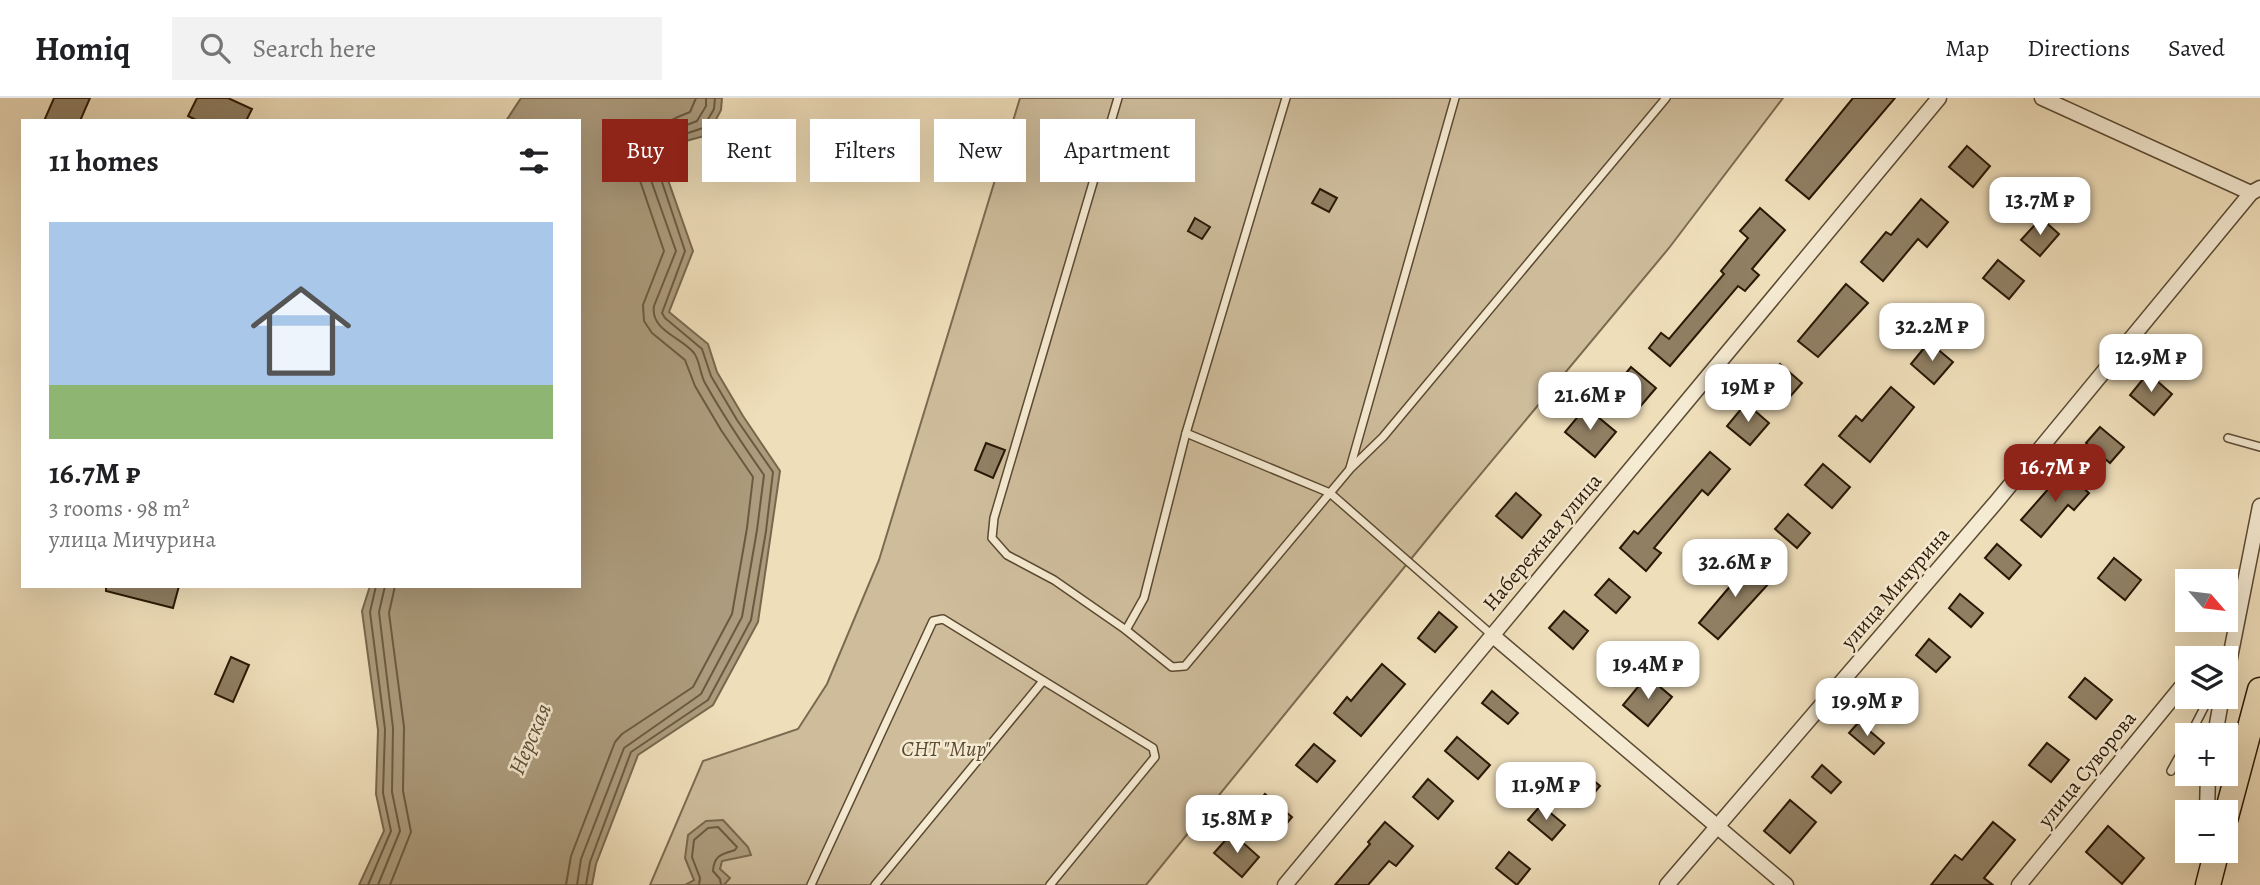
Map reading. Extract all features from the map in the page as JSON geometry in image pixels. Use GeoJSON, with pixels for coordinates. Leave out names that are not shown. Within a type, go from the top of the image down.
{"type":"FeatureCollection","features":[{"type":"Feature","properties":{"kind":"highway"},"geometry":{"type":"LineString","coordinates":[[2231,800],[2260,690]]}},
{"type":"Feature","properties":{"kind":"highway"},"geometry":{"type":"LineString","coordinates":[[2207,885],[2213,863]]}},
{"type":"Feature","properties":{"kind":"street","name":"Набережная улица"},"geometry":{"type":"LineString","coordinates":[[1285,885],[1939,98]]}},
{"type":"Feature","properties":{"kind":"street"},"geometry":{"type":"LineString","coordinates":[[2042,98],[2256,190]]}},
{"type":"Feature","properties":{"kind":"street","name":"улица Мичурина"},"geometry":{"type":"LineString","coordinates":[[1667,885],[1997,501],[2256,190]]}},
{"type":"Feature","properties":{"kind":"street"},"geometry":{"type":"LineString","coordinates":[[2231,646],[2260,506]]}},
{"type":"Feature","properties":{"kind":"street"},"geometry":{"type":"LineString","coordinates":[[1492,635],[1786,885]]}},
{"type":"Feature","properties":{"kind":"street","name":"улица Суворова"},"geometry":{"type":"LineString","coordinates":[[2019,885],[2175,695]]}},
{"type":"Feature","properties":{"kind":"street"},"geometry":{"type":"LineString","coordinates":[[2206,863],[2207,885]]}},
{"type":"Feature","properties":{"kind":"lane"},"geometry":{"type":"LineString","coordinates":[[1118,98],[993,518],[992,538],[1007,555],[1054,580],[1126,630],[1172,667],[1185,666],[1350,469],[1383,437],[1666,98]]}},
{"type":"Feature","properties":{"kind":"lane"},"geometry":{"type":"LineString","coordinates":[[1126,630],[1144,598],[1186,433],[1286,98]]}},
{"type":"Feature","properties":{"kind":"lane"},"geometry":{"type":"LineString","coordinates":[[1350,469],[1455,98]]}},
{"type":"Feature","properties":{"kind":"lane"},"geometry":{"type":"LineString","coordinates":[[1186,433],[1330,493],[1492,635]]}},
{"type":"Feature","properties":{"kind":"lane"},"geometry":{"type":"LineString","coordinates":[[2228,438],[2260,447]]}},
{"type":"Feature","properties":{"kind":"lane"},"geometry":{"type":"LineString","coordinates":[[811,885],[933,621],[943,619],[1153,748],[1155,757],[1049,885]]}},
{"type":"Feature","properties":{"kind":"lane"},"geometry":{"type":"LineString","coordinates":[[875,885],[1043,681]]}},
{"type":"Feature","properties":{"kind":"lane"},"geometry":{"type":"LineString","coordinates":[[2171,771],[2175,764]]}},
{"type":"Feature","properties":{"kind":"green space","name":"СНТ \"Мир\""},"geometry":{"type":"Polygon","coordinates":[[[1020,98],[1783,98],[1669,248],[1450,511],[1146,885],[650,885],[703,761],[798,729],[827,684],[879,560],[994,182],[1026,182],[1026,119],[1014,119],[1020,98]]]}},
{"type":"Feature","properties":{"kind":"water","name":"Нерская"},"geometry":{"type":"Polygon","coordinates":[[[521,98],[722,98],[721,110],[716,119],[702,119],[702,137],[688,140],[688,119],[602,119],[602,182],[669,182],[693,251],[669,312],[708,344],[717,372],[780,471],[758,622],[713,705],[638,755],[596,864],[592,885],[359,885],[384,831],[376,794],[378,730],[362,611],[369,588],[581,588],[581,119],[507,119],[521,98]]]}},
{"type":"Feature","properties":{"kind":"water"},"geometry":{"type":"Polygon","coordinates":[[[723,820],[748,847],[751,855],[722,861],[720,869],[730,878],[724,885],[685,885],[694,880],[685,858],[688,835],[706,821],[723,820]]]}},
{"type":"Feature","properties":{"kind":"building"},"geometry":{"type":"Polygon","coordinates":[[[54,98],[90,98],[81,119],[45,119],[54,98]]]}},
{"type":"Feature","properties":{"kind":"building"},"geometry":{"type":"Polygon","coordinates":[[[197,98],[228,98],[252,109],[247,119],[194,119],[188,116],[197,98]]]}},
{"type":"Feature","properties":{"kind":"building"},"geometry":{"type":"Polygon","coordinates":[[[1853,98],[1895,98],[1809,199],[1786,180],[1853,98]]]}},
{"type":"Feature","properties":{"kind":"building"},"geometry":{"type":"Polygon","coordinates":[[[1967,146],[1990,166],[1973,187],[1949,167],[1967,146]]]}},
{"type":"Feature","properties":{"kind":"building"},"geometry":{"type":"Polygon","coordinates":[[[1320,189],[1337,198],[1329,212],[1312,203],[1320,189]]]}},
{"type":"Feature","properties":{"kind":"building"},"geometry":{"type":"Polygon","coordinates":[[[1921,199],[1948,222],[1927,247],[1918,239],[1883,281],[1861,262],[1886,232],[1891,235],[1921,199]]]}},
{"type":"Feature","properties":{"kind":"building"},"geometry":{"type":"Polygon","coordinates":[[[1760,208],[1785,230],[1752,269],[1759,275],[1745,291],[1738,286],[1670,366],[1649,348],[1661,333],[1669,339],[1724,274],[1721,271],[1748,238],[1740,231],[1760,208]]]}},
{"type":"Feature","properties":{"kind":"building"},"geometry":{"type":"Polygon","coordinates":[[[1195,218],[1210,227],[1202,239],[1188,231],[1195,218]]]}},
{"type":"Feature","properties":{"kind":"building"},"geometry":{"type":"Polygon","coordinates":[[[2041,218],[2059,234],[2040,256],[2021,240],[2041,218]]]}},
{"type":"Feature","properties":{"kind":"building"},"geometry":{"type":"Polygon","coordinates":[[[1998,260],[2024,281],[2009,299],[1983,278],[1998,260]]]}},
{"type":"Feature","properties":{"kind":"building"},"geometry":{"type":"Polygon","coordinates":[[[1846,284],[1868,303],[1818,357],[1798,341],[1846,284]]]}},
{"type":"Feature","properties":{"kind":"building"},"geometry":{"type":"Polygon","coordinates":[[[1929,342],[1953,362],[1934,384],[1911,364],[1929,342]]]}},
{"type":"Feature","properties":{"kind":"building"},"geometry":{"type":"Polygon","coordinates":[[[1780,364],[1802,383],[1787,400],[1765,382],[1780,364]]]}},
{"type":"Feature","properties":{"kind":"building"},"geometry":{"type":"Polygon","coordinates":[[[1631,367],[1656,388],[1638,409],[1614,388],[1631,367]]]}},
{"type":"Feature","properties":{"kind":"building"},"geometry":{"type":"Polygon","coordinates":[[[2148,373],[2172,394],[2154,415],[2130,395],[2148,373]]]}},
{"type":"Feature","properties":{"kind":"building"},"geometry":{"type":"Polygon","coordinates":[[[1891,387],[1914,407],[1870,462],[1839,436],[1856,416],[1862,421],[1891,387]]]}},
{"type":"Feature","properties":{"kind":"building"},"geometry":{"type":"Polygon","coordinates":[[[1746,403],[1769,423],[1750,445],[1727,426],[1746,403]]]}},
{"type":"Feature","properties":{"kind":"building"},"geometry":{"type":"Polygon","coordinates":[[[1586,407],[1616,432],[1595,457],[1565,432],[1586,407]]]}},
{"type":"Feature","properties":{"kind":"building"},"geometry":{"type":"Polygon","coordinates":[[[2100,427],[2124,447],[2110,463],[2086,443],[2100,427]]]}},
{"type":"Feature","properties":{"kind":"building"},"geometry":{"type":"Polygon","coordinates":[[[986,443],[1005,450],[993,478],[975,470],[986,443]]]}},
{"type":"Feature","properties":{"kind":"building"},"geometry":{"type":"Polygon","coordinates":[[[1710,452],[1730,469],[1708,495],[1702,490],[1654,548],[1661,553],[1646,571],[1620,548],[1634,531],[1638,534],[1710,452]]]}},
{"type":"Feature","properties":{"kind":"building"},"geometry":{"type":"Polygon","coordinates":[[[1823,464],[1850,487],[1832,508],[1805,485],[1823,464]]]}},
{"type":"Feature","properties":{"kind":"building"},"geometry":{"type":"Polygon","coordinates":[[[2064,471],[2089,493],[2074,510],[2068,505],[2041,537],[2021,520],[2064,471]]]}},
{"type":"Feature","properties":{"kind":"building"},"geometry":{"type":"Polygon","coordinates":[[[1516,493],[1541,515],[1522,538],[1496,516],[1516,493]]]}},
{"type":"Feature","properties":{"kind":"building"},"geometry":{"type":"Polygon","coordinates":[[[1788,514],[1810,533],[1797,548],[1775,529],[1788,514]]]}},
{"type":"Feature","properties":{"kind":"building"},"geometry":{"type":"Polygon","coordinates":[[[1997,544],[2021,565],[2009,579],[1985,558],[1997,544]]]}},
{"type":"Feature","properties":{"kind":"building"},"geometry":{"type":"Polygon","coordinates":[[[2114,558],[2141,580],[2125,600],[2098,578],[2114,558]]]}},
{"type":"Feature","properties":{"kind":"building"},"geometry":{"type":"Polygon","coordinates":[[[1745,560],[1770,582],[1718,639],[1699,623],[1732,584],[1728,580],[1745,560]]]}},
{"type":"Feature","properties":{"kind":"building"},"geometry":{"type":"Polygon","coordinates":[[[1609,579],[1630,597],[1616,613],[1595,595],[1609,579]]]}},
{"type":"Feature","properties":{"kind":"building"},"geometry":{"type":"Polygon","coordinates":[[[106,588],[178,588],[173,608],[106,591],[106,588]]]}},
{"type":"Feature","properties":{"kind":"building"},"geometry":{"type":"Polygon","coordinates":[[[1960,594],[1983,613],[1971,627],[1949,608],[1960,594]]]}},
{"type":"Feature","properties":{"kind":"building"},"geometry":{"type":"Polygon","coordinates":[[[1564,611],[1588,631],[1573,649],[1549,628],[1564,611]]]}},
{"type":"Feature","properties":{"kind":"building"},"geometry":{"type":"Polygon","coordinates":[[[1439,612],[1457,627],[1435,652],[1418,638],[1439,612]]]}},
{"type":"Feature","properties":{"kind":"building"},"geometry":{"type":"Polygon","coordinates":[[[1929,639],[1950,657],[1936,672],[1916,655],[1929,639]]]}},
{"type":"Feature","properties":{"kind":"building"},"geometry":{"type":"Polygon","coordinates":[[[231,657],[249,665],[233,702],[215,694],[231,657]]]}},
{"type":"Feature","properties":{"kind":"building"},"geometry":{"type":"Polygon","coordinates":[[[1382,664],[1405,684],[1361,736],[1334,713],[1347,697],[1351,701],[1382,664]]]}},
{"type":"Feature","properties":{"kind":"building"},"geometry":{"type":"Polygon","coordinates":[[[1647,676],[1672,697],[1648,726],[1623,705],[1647,676]]]}},
{"type":"Feature","properties":{"kind":"building"},"geometry":{"type":"Polygon","coordinates":[[[2085,678],[2112,700],[2096,719],[2069,697],[2085,678]]]}},
{"type":"Feature","properties":{"kind":"building"},"geometry":{"type":"Polygon","coordinates":[[[1892,683],[1916,704],[1903,720],[1878,699],[1892,683]]]}},
{"type":"Feature","properties":{"kind":"building"},"geometry":{"type":"Polygon","coordinates":[[[1492,691],[1518,713],[1508,724],[1482,703],[1492,691]]]}},
{"type":"Feature","properties":{"kind":"building"},"geometry":{"type":"Polygon","coordinates":[[[1859,722],[1884,743],[1874,754],[1849,733],[1859,722]]]}},
{"type":"Feature","properties":{"kind":"building"},"geometry":{"type":"Polygon","coordinates":[[[1457,737],[1490,765],[1478,779],[1445,751],[1457,737]]]}},
{"type":"Feature","properties":{"kind":"building"},"geometry":{"type":"Polygon","coordinates":[[[2047,743],[2069,760],[2051,782],[2029,765],[2047,743]]]}},
{"type":"Feature","properties":{"kind":"building"},"geometry":{"type":"Polygon","coordinates":[[[1314,744],[1335,761],[1317,782],[1296,765],[1314,744]]]}},
{"type":"Feature","properties":{"kind":"building"},"geometry":{"type":"Polygon","coordinates":[[[1822,765],[1841,782],[1831,793],[1812,777],[1822,765]]]}},
{"type":"Feature","properties":{"kind":"building"},"geometry":{"type":"Polygon","coordinates":[[[1582,771],[1600,786],[1585,804],[1567,789],[1582,771]]]}},
{"type":"Feature","properties":{"kind":"building"},"geometry":{"type":"Polygon","coordinates":[[[1428,779],[1453,801],[1438,819],[1413,797],[1428,779]]]}},
{"type":"Feature","properties":{"kind":"building"},"geometry":{"type":"Polygon","coordinates":[[[1265,794],[1292,817],[1276,836],[1249,813],[1265,794]]]}},
{"type":"Feature","properties":{"kind":"building"},"geometry":{"type":"Polygon","coordinates":[[[1790,800],[1816,822],[1790,853],[1764,831],[1790,800]]]}},
{"type":"Feature","properties":{"kind":"building"},"geometry":{"type":"Polygon","coordinates":[[[1541,805],[1565,825],[1552,840],[1528,820],[1541,805]]]}},
{"type":"Feature","properties":{"kind":"building"},"geometry":{"type":"Polygon","coordinates":[[[1385,822],[1413,846],[1396,866],[1389,861],[1368,885],[1335,885],[1370,844],[1368,842],[1385,822]]]}},
{"type":"Feature","properties":{"kind":"building"},"geometry":{"type":"Polygon","coordinates":[[[1993,822],[2015,840],[1984,878],[1993,885],[1931,885],[1955,855],[1962,860],[1993,822]]]}},
{"type":"Feature","properties":{"kind":"building"},"geometry":{"type":"Polygon","coordinates":[[[2108,826],[2144,858],[2122,884],[2086,852],[2108,826]]]}},
{"type":"Feature","properties":{"kind":"building"},"geometry":{"type":"Polygon","coordinates":[[[1232,833],[1259,857],[1242,877],[1214,853],[1232,833]]]}},
{"type":"Feature","properties":{"kind":"building"},"geometry":{"type":"Polygon","coordinates":[[[1509,852],[1530,869],[1517,885],[1496,868],[1509,852]]]}}]}
